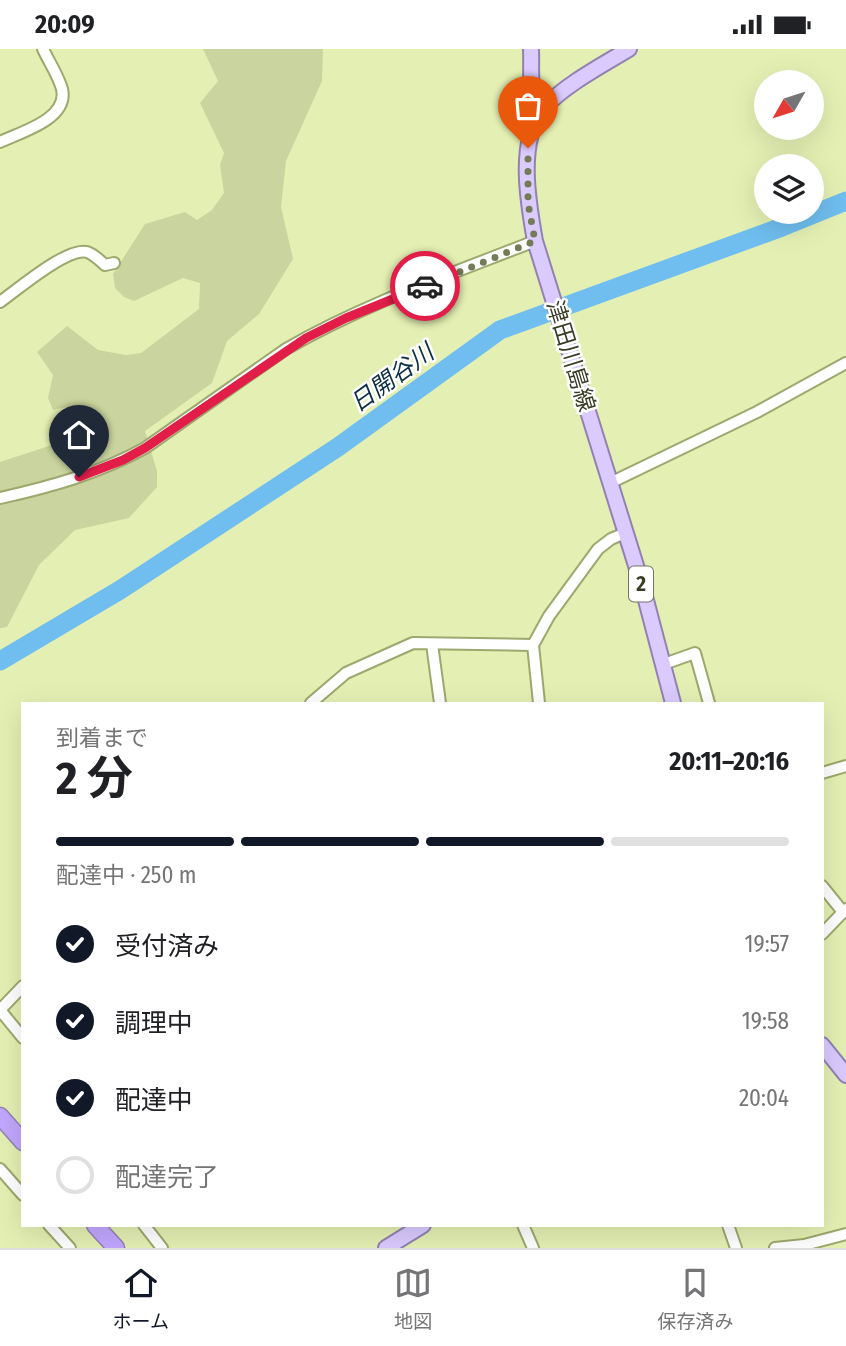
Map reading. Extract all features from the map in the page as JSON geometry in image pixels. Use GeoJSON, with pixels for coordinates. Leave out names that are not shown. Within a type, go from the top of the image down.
{"type":"FeatureCollection","features":[{"type":"Feature","properties":{"kind":"highway"},"geometry":{"type":"LineString","coordinates":[[0,1116],[21,1140]]}},
{"type":"Feature","properties":{"kind":"highway"},"geometry":{"type":"LineString","coordinates":[[97,1227],[116,1248]]}},
{"type":"Feature","properties":{"kind":"main road"},"geometry":{"type":"LineString","coordinates":[[531,49],[533,99],[540,114]]}},
{"type":"Feature","properties":{"kind":"main road","name":"津田川島線"},"geometry":{"type":"LineString","coordinates":[[629,49],[562,93],[540,114],[532,130],[528,148],[528,203],[540,259],[625,533],[673,702]]}},
{"type":"Feature","properties":{"kind":"main road"},"geometry":{"type":"LineString","coordinates":[[824,1048],[846,1075]]}},
{"type":"Feature","properties":{"kind":"main road"},"geometry":{"type":"LineString","coordinates":[[386,1248],[420,1227]]}},
{"type":"Feature","properties":{"kind":"street"},"geometry":{"type":"LineString","coordinates":[[0,142],[57,112],[63,99],[61,87],[43,49]]}},
{"type":"Feature","properties":{"kind":"street"},"geometry":{"type":"LineString","coordinates":[[0,498],[59,483],[123,460],[306,338],[346,318],[535,241]]}},
{"type":"Feature","properties":{"kind":"street"},"geometry":{"type":"LineString","coordinates":[[0,302],[61,259],[76,252],[88,252],[105,265],[114,263]]}},
{"type":"Feature","properties":{"kind":"street"},"geometry":{"type":"LineString","coordinates":[[610,483],[757,412],[846,363]]}},
{"type":"Feature","properties":{"kind":"street"},"geometry":{"type":"LineString","coordinates":[[539,702],[533,645],[549,616],[598,549],[625,533]]}},
{"type":"Feature","properties":{"kind":"street"},"geometry":{"type":"LineString","coordinates":[[312,702],[346,673],[413,643],[533,645]]}},
{"type":"Feature","properties":{"kind":"street"},"geometry":{"type":"LineString","coordinates":[[432,643],[440,702]]}},
{"type":"Feature","properties":{"kind":"street"},"geometry":{"type":"LineString","coordinates":[[664,664],[695,653],[709,702]]}},
{"type":"Feature","properties":{"kind":"street"},"geometry":{"type":"LineString","coordinates":[[824,772],[846,766]]}},
{"type":"Feature","properties":{"kind":"street"},"geometry":{"type":"LineString","coordinates":[[824,888],[844,911],[824,933]]}},
{"type":"Feature","properties":{"kind":"street"},"geometry":{"type":"LineString","coordinates":[[21,988],[0,1010],[21,1036]]}},
{"type":"Feature","properties":{"kind":"street"},"geometry":{"type":"LineString","coordinates":[[0,1169],[21,1193]]}},
{"type":"Feature","properties":{"kind":"street"},"geometry":{"type":"LineString","coordinates":[[51,1227],[70,1248]]}},
{"type":"Feature","properties":{"kind":"street"},"geometry":{"type":"LineString","coordinates":[[146,1227],[162,1248]]}},
{"type":"Feature","properties":{"kind":"street"},"geometry":{"type":"LineString","coordinates":[[524,1227],[533,1248]]}},
{"type":"Feature","properties":{"kind":"street"},"geometry":{"type":"LineString","coordinates":[[729,1227],[736,1248]]}},
{"type":"Feature","properties":{"kind":"street"},"geometry":{"type":"LineString","coordinates":[[775,1248],[804,1245],[846,1234]]}},
{"type":"Feature","properties":{"kind":"green space"},"geometry":{"type":"Polygon","coordinates":[[[203,49],[323,49],[322,81],[286,161],[281,207],[293,259],[259,314],[227,341],[212,383],[145,431],[157,471],[157,487],[129,518],[75,530],[39,565],[7,627],[0,628],[0,462],[55,444],[70,421],[66,407],[53,410],[48,398],[53,375],[37,352],[67,326],[98,350],[126,355],[141,353],[199,309],[200,283],[183,278],[134,301],[124,297],[115,288],[113,274],[145,224],[185,212],[197,220],[212,210],[224,193],[220,165],[224,153],[200,103],[218,81],[203,49]]]}},
{"type":"Feature","properties":{"kind":"waterway","name":"日開谷川"},"geometry":{"type":"LineString","coordinates":[[0,661],[120,590],[338,447],[500,330],[846,201]]}},
{"type":"Feature","properties":{"kind":"way so far"},"geometry":{"type":"LineString","coordinates":[[425,286],[535,241],[528,203],[528,148]]}},
{"type":"Feature","properties":{"kind":"route"},"geometry":{"type":"LineString","coordinates":[[79,477],[123,460],[145,448],[286,349],[346,318],[425,286]]}}]}
